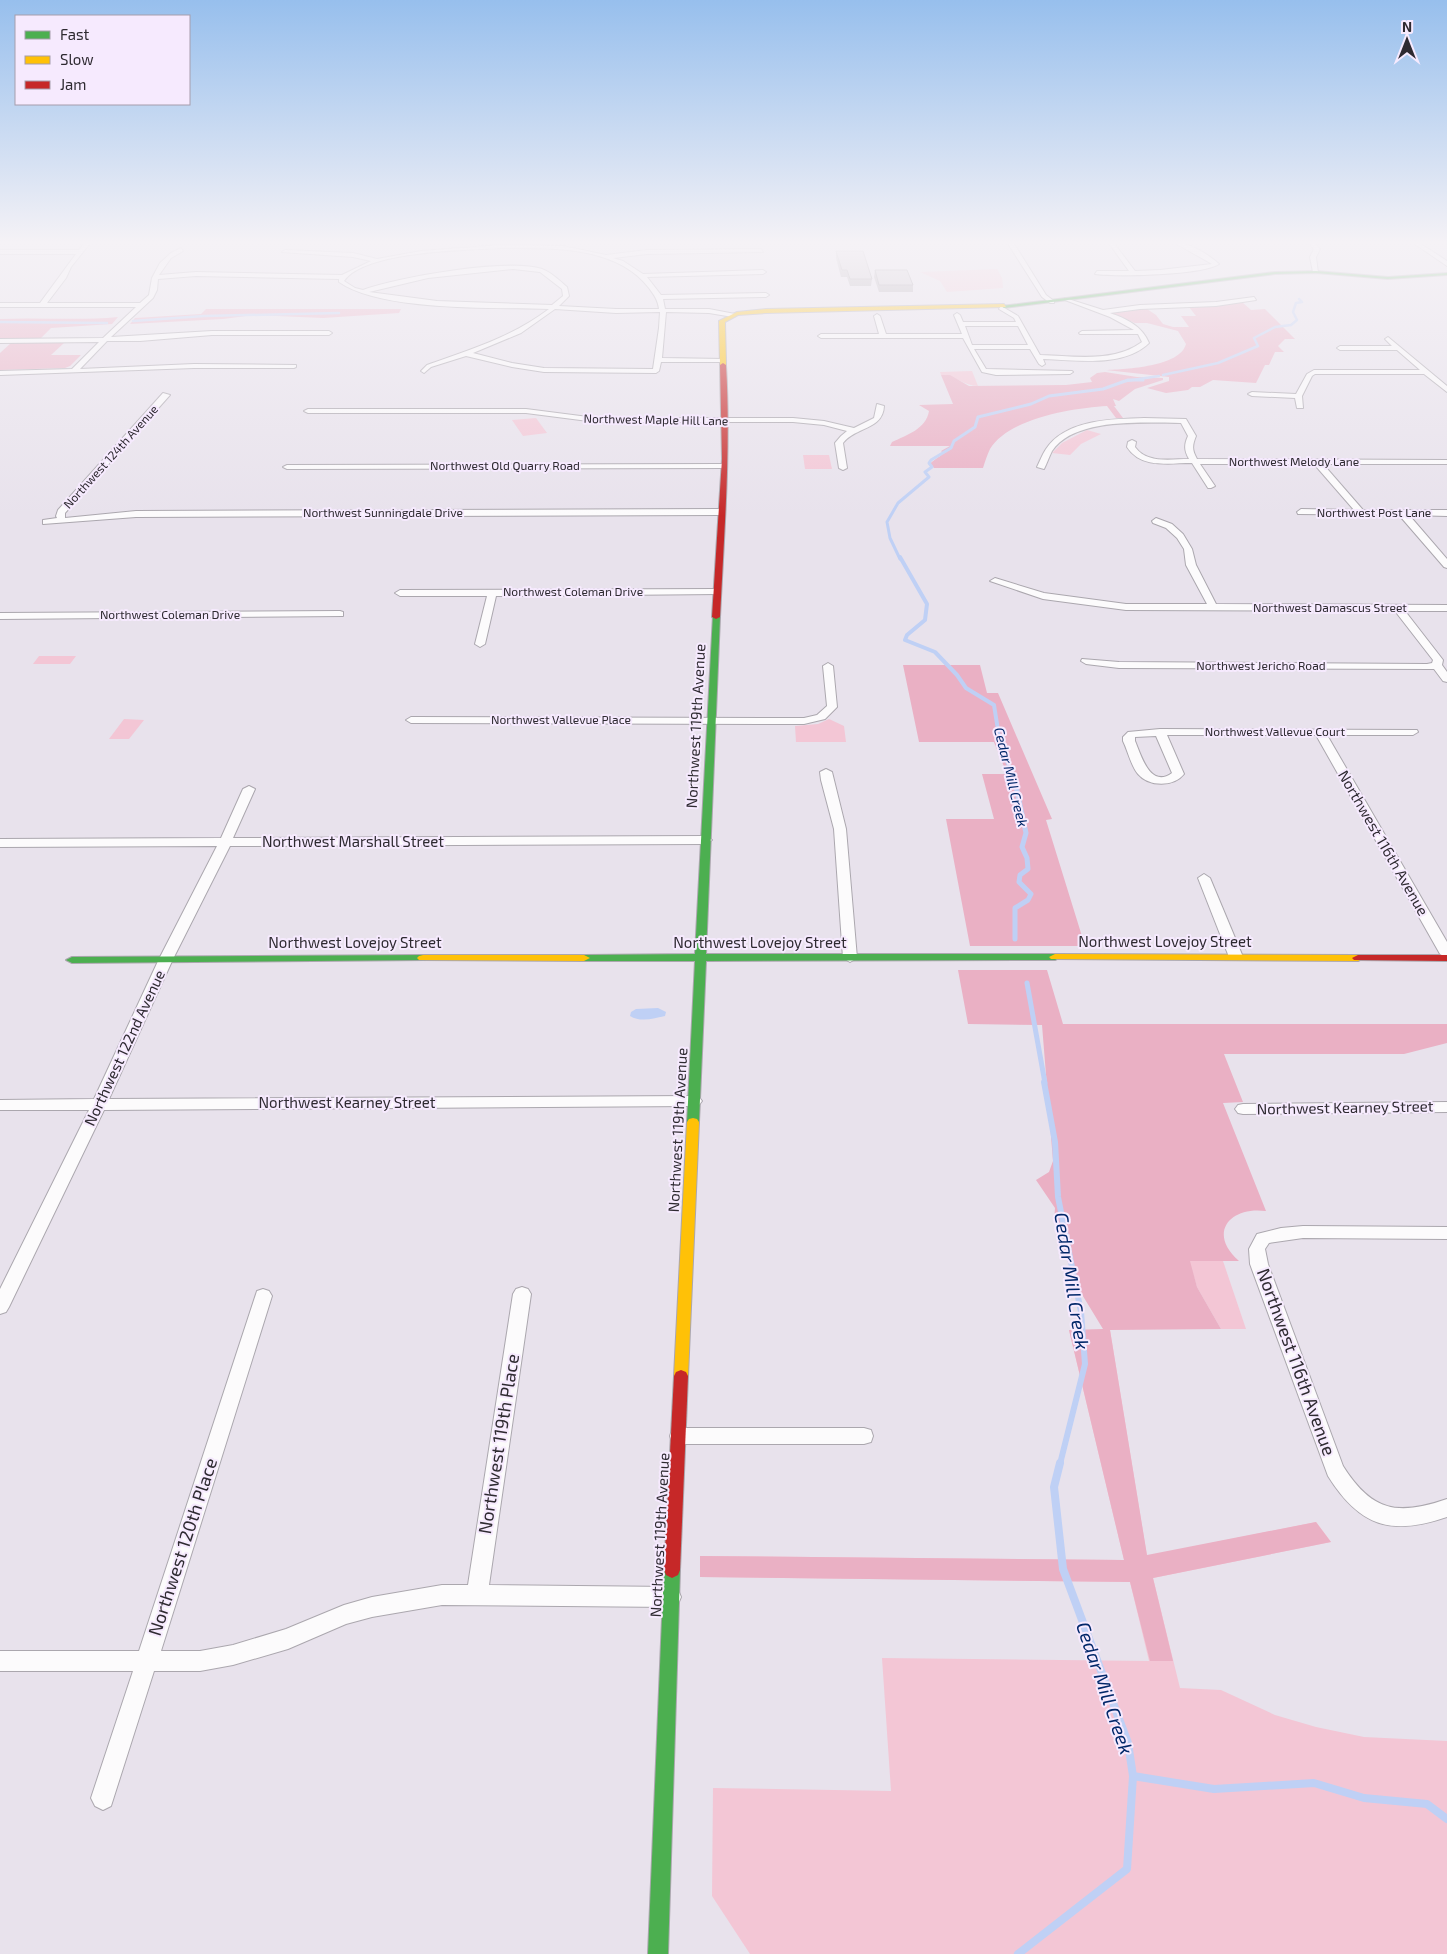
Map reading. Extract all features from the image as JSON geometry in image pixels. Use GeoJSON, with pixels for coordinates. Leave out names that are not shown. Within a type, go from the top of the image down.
{"type":"FeatureCollection","features":[{"type":"Feature","properties":{"kind":"street"},"geometry":{"type":"LineString","coordinates":[[74,371],[111,333]]}},
{"type":"Feature","properties":{"kind":"street"},"geometry":{"type":"LineString","coordinates":[[0,342],[105,340],[212,334],[308,333]]}},
{"type":"Feature","properties":{"kind":"street"},"geometry":{"type":"LineString","coordinates":[[424,371],[429,366],[519,333]]}},
{"type":"Feature","properties":{"kind":"street"},"geometry":{"type":"LineString","coordinates":[[466,354],[506,364],[555,370],[656,371],[661,333]]}},
{"type":"Feature","properties":{"kind":"street","name":"Northwest 119th Avenue"},"geometry":{"type":"LineString","coordinates":[[658,1954],[671,1597],[725,421],[721,333]]}},
{"type":"Feature","properties":{"kind":"street"},"geometry":{"type":"LineString","coordinates":[[965,333],[982,369],[986,372],[1070,372]]}},
{"type":"Feature","properties":{"kind":"street"},"geometry":{"type":"LineString","coordinates":[[1024,333],[1046,371]]}},
{"type":"Feature","properties":{"kind":"street"},"geometry":{"type":"LineString","coordinates":[[1038,357],[1095,358],[1124,354],[1138,349],[1146,343],[1146,339],[1141,333]]}},
{"type":"Feature","properties":{"kind":"street"},"geometry":{"type":"LineString","coordinates":[[823,346],[820,334],[966,336]]}},
{"type":"Feature","properties":{"kind":"street"},"geometry":{"type":"LineString","coordinates":[[1388,338],[1447,390]]}},
{"type":"Feature","properties":{"kind":"street"},"geometry":{"type":"LineString","coordinates":[[970,347],[1032,347]]}},
{"type":"Feature","properties":{"kind":"street"},"geometry":{"type":"LineString","coordinates":[[1340,348],[1399,348]]}},
{"type":"Feature","properties":{"kind":"street"},"geometry":{"type":"LineString","coordinates":[[658,360],[722,360]]}},
{"type":"Feature","properties":{"kind":"street"},"geometry":{"type":"LineString","coordinates":[[0,373],[194,366],[294,366]]}},
{"type":"Feature","properties":{"kind":"street"},"geometry":{"type":"LineString","coordinates":[[1300,406],[1298,396],[1309,375],[1318,371],[1426,372]]}},
{"type":"Feature","properties":{"kind":"street"},"geometry":{"type":"LineString","coordinates":[[1252,394],[1298,396]]}},
{"type":"Feature","properties":{"kind":"street","name":"Northwest 124th Avenue"},"geometry":{"type":"LineString","coordinates":[[62,520],[61,512],[166,395]]}},
{"type":"Feature","properties":{"kind":"street"},"geometry":{"type":"LineString","coordinates":[[843,468],[839,443],[842,437],[878,418],[881,412],[880,406]]}},
{"type":"Feature","properties":{"kind":"street","name":"Northwest Maple Hill Lane"},"geometry":{"type":"LineString","coordinates":[[308,411],[526,411],[596,420],[800,420],[853,430]]}},
{"type":"Feature","properties":{"kind":"street"},"geometry":{"type":"LineString","coordinates":[[1041,467],[1047,451],[1051,447],[1065,436],[1089,426],[1122,421],[1183,421],[1192,436],[1188,450],[1211,486]]}},
{"type":"Feature","properties":{"kind":"street","name":"Northwest Melody Lane"},"geometry":{"type":"LineString","coordinates":[[1132,442],[1131,447],[1138,461],[1447,462]]}},
{"type":"Feature","properties":{"kind":"street"},"geometry":{"type":"LineString","coordinates":[[1317,462],[1360,512]]}},
{"type":"Feature","properties":{"kind":"street"},"geometry":{"type":"LineString","coordinates":[[1436,462],[1447,473]]}},
{"type":"Feature","properties":{"kind":"street","name":"Northwest Old Quarry Road"},"geometry":{"type":"LineString","coordinates":[[287,467],[723,466]]}},
{"type":"Feature","properties":{"kind":"street","name":"Northwest Sunningdale Drive"},"geometry":{"type":"LineString","coordinates":[[46,522],[146,514],[721,512]]}},
{"type":"Feature","properties":{"kind":"street","name":"Northwest Post Lane"},"geometry":{"type":"LineString","coordinates":[[1300,512],[1447,513]]}},
{"type":"Feature","properties":{"kind":"street"},"geometry":{"type":"LineString","coordinates":[[1402,513],[1447,564]]}},
{"type":"Feature","properties":{"kind":"street"},"geometry":{"type":"LineString","coordinates":[[1156,521],[1169,526],[1180,536],[1188,549],[1191,565],[1213,608]]}},
{"type":"Feature","properties":{"kind":"street","name":"Northwest Damascus Street"},"geometry":{"type":"LineString","coordinates":[[995,581],[1043,596],[1107,606],[1447,608]]}},
{"type":"Feature","properties":{"kind":"street"},"geometry":{"type":"LineString","coordinates":[[480,644],[492,592]]}},
{"type":"Feature","properties":{"kind":"street","name":"Northwest Coleman Drive"},"geometry":{"type":"LineString","coordinates":[[400,593],[717,592]]}},
{"type":"Feature","properties":{"kind":"street"},"geometry":{"type":"LineString","coordinates":[[1398,608],[1438,660],[1437,665],[1447,679]]}},
{"type":"Feature","properties":{"kind":"street","name":"Northwest Coleman Drive"},"geometry":{"type":"LineString","coordinates":[[0,616],[340,614]]}},
{"type":"Feature","properties":{"kind":"street","name":"Northwest Jericho Road"},"geometry":{"type":"LineString","coordinates":[[1086,662],[1129,665],[1427,667],[1437,665]]}},
{"type":"Feature","properties":{"kind":"street","name":"Northwest Vallevue Place"},"geometry":{"type":"LineString","coordinates":[[411,720],[711,720],[796,722],[821,717],[832,708],[828,666]]}},
{"type":"Feature","properties":{"kind":"street","name":"Northwest Vallevue Court"},"geometry":{"type":"LineString","coordinates":[[1160,732],[1178,774],[1173,779],[1168,780],[1152,779],[1142,772],[1129,737],[1136,733],[1160,732],[1413,732]]}},
{"type":"Feature","properties":{"kind":"street","name":"Northwest 116th Avenue"},"geometry":{"type":"LineString","coordinates":[[1320,732],[1447,954]]}},
{"type":"Feature","properties":{"kind":"street"},"geometry":{"type":"LineString","coordinates":[[826,772],[828,793],[840,829],[850,958]]}},
{"type":"Feature","properties":{"kind":"street","name":"Northwest 122nd Avenue"},"geometry":{"type":"LineString","coordinates":[[0,1307],[249,790]]}},
{"type":"Feature","properties":{"kind":"street","name":"Northwest Marshall Street"},"geometry":{"type":"LineString","coordinates":[[0,843],[706,840]]}},
{"type":"Feature","properties":{"kind":"street"},"geometry":{"type":"LineString","coordinates":[[1204,878],[1236,957]]}},
{"type":"Feature","properties":{"kind":"street","name":"Northwest Lovejoy Street"},"geometry":{"type":"LineString","coordinates":[[72,960],[700,957],[1447,958]]}},
{"type":"Feature","properties":{"kind":"street","name":"Northwest Kearney Street"},"geometry":{"type":"LineString","coordinates":[[0,1105],[694,1100]]}},
{"type":"Feature","properties":{"kind":"street","name":"Northwest Kearney Street"},"geometry":{"type":"LineString","coordinates":[[1243,1109],[1447,1107]]}},
{"type":"Feature","properties":{"kind":"street","name":"Northwest 116th Avenue"},"geometry":{"type":"LineString","coordinates":[[1447,1233],[1281,1234],[1263,1238],[1257,1249],[1259,1264],[1335,1470],[1344,1486],[1368,1510],[1382,1515],[1406,1518],[1422,1516],[1447,1508]]}},
{"type":"Feature","properties":{"kind":"street","name":"Northwest 119th Place"},"geometry":{"type":"LineString","coordinates":[[477,1594],[522,1294]]}},
{"type":"Feature","properties":{"kind":"street","name":"Northwest 120th Place"},"geometry":{"type":"LineString","coordinates":[[103,1798],[263,1296]]}},
{"type":"Feature","properties":{"kind":"street"},"geometry":{"type":"LineString","coordinates":[[679,1436],[864,1436]]}},
{"type":"Feature","properties":{"kind":"street"},"geometry":{"type":"LineString","coordinates":[[0,1661],[200,1661],[234,1655],[288,1640],[344,1615],[372,1607],[442,1595],[671,1597]]}},
{"type":"Feature","properties":{"kind":"shaded area"},"geometry":{"type":"Polygon","coordinates":[[[0,333],[46,333],[40,339],[0,339],[0,333]]]}},
{"type":"Feature","properties":{"kind":"shaded area"},"geometry":{"type":"Polygon","coordinates":[[[1179,333],[1289,333],[1295,339],[1285,339],[1278,346],[1284,352],[1275,352],[1269,365],[1265,365],[1256,383],[1213,380],[1200,387],[1166,393],[1147,388],[1169,381],[1169,377],[1106,370],[1139,367],[1163,362],[1174,358],[1182,352],[1186,344],[1179,333]]]}},
{"type":"Feature","properties":{"kind":"shaded area"},"geometry":{"type":"Polygon","coordinates":[[[11,343],[64,343],[51,355],[81,355],[70,366],[65,368],[0,370],[0,353],[11,343]]]}},
{"type":"Feature","properties":{"kind":"shaded area"},"geometry":{"type":"Polygon","coordinates":[[[972,371],[978,386],[941,375],[940,372],[972,371]]]}},
{"type":"Feature","properties":{"kind":"shaded area"},"geometry":{"type":"Polygon","coordinates":[[[1105,372],[1137,377],[1163,378],[1163,380],[1135,389],[1119,401],[1113,399],[1116,406],[1114,406],[1123,418],[1116,418],[1107,406],[1060,412],[1026,422],[999,438],[990,449],[983,468],[934,468],[930,464],[943,453],[941,451],[950,446],[890,446],[892,442],[915,431],[924,422],[929,411],[919,405],[953,404],[941,375],[950,375],[969,386],[1066,385],[1092,382],[1090,378],[1097,373],[1105,372]]]}},
{"type":"Feature","properties":{"kind":"shaded area"},"geometry":{"type":"Polygon","coordinates":[[[536,418],[547,433],[523,436],[512,420],[536,418]]]}},
{"type":"Feature","properties":{"kind":"shaded area"},"geometry":{"type":"Polygon","coordinates":[[[1087,430],[1101,434],[1081,444],[1070,455],[1052,453],[1062,443],[1087,430]]]}},
{"type":"Feature","properties":{"kind":"shaded area"},"geometry":{"type":"Polygon","coordinates":[[[803,455],[829,455],[832,469],[805,469],[803,455]]]}},
{"type":"Feature","properties":{"kind":"shaded area"},"geometry":{"type":"Polygon","coordinates":[[[39,656],[76,656],[70,664],[33,664],[39,656]]]}},
{"type":"Feature","properties":{"kind":"shaded area"},"geometry":{"type":"Polygon","coordinates":[[[903,665],[980,665],[987,693],[998,693],[1052,819],[1046,820],[1085,946],[970,946],[946,819],[994,819],[982,774],[1007,774],[994,742],[919,742],[903,665]]]}},
{"type":"Feature","properties":{"kind":"shaded area"},"geometry":{"type":"Polygon","coordinates":[[[124,719],[144,720],[129,739],[109,739],[124,719]]]}},
{"type":"Feature","properties":{"kind":"shaded area"},"geometry":{"type":"Polygon","coordinates":[[[829,719],[844,726],[846,742],[796,742],[795,726],[818,724],[829,719]]]}},
{"type":"Feature","properties":{"kind":"shaded area"},"geometry":{"type":"Polygon","coordinates":[[[958,970],[1047,970],[1063,1024],[1447,1024],[1447,1043],[1404,1054],[1224,1054],[1243,1102],[1223,1103],[1266,1211],[1242,1213],[1233,1217],[1227,1224],[1224,1232],[1225,1241],[1229,1251],[1239,1261],[1190,1261],[1197,1287],[1221,1329],[1110,1330],[1147,1555],[1316,1522],[1331,1542],[1153,1578],[1173,1661],[1150,1661],[1130,1582],[700,1577],[700,1556],[1124,1560],[1069,1330],[1103,1329],[1075,1283],[1064,1250],[1070,1235],[1054,1221],[1055,1208],[1036,1180],[1049,1172],[1053,1161],[1042,1025],[968,1024],[958,970]]]}},
{"type":"Feature","properties":{"kind":"shaded area"},"geometry":{"type":"Polygon","coordinates":[[[1189,1261],[1223,1261],[1246,1329],[1221,1329],[1197,1287],[1189,1261]]]}},
{"type":"Feature","properties":{"kind":"shaded area"},"geometry":{"type":"Polygon","coordinates":[[[1069,1330],[1110,1330],[1147,1556],[1316,1522],[1331,1542],[1153,1578],[1180,1688],[1221,1690],[1275,1715],[1316,1727],[1364,1737],[1447,1741],[1447,1954],[750,1954],[712,1896],[713,1788],[891,1791],[882,1658],[1149,1661],[1130,1582],[700,1577],[700,1556],[1124,1560],[1069,1330]]]}},
{"type":"Feature","properties":{"kind":"water"},"geometry":{"type":"Polygon","coordinates":[[[658,1008],[666,1012],[665,1016],[643,1020],[630,1016],[631,1012],[636,1009],[658,1008]]]}},
{"type":"Feature","properties":{"kind":"waterway","name":"Cedar Mill Creek"},"geometry":{"type":"LineString","coordinates":[[1163,375],[1218,363],[1258,346],[1254,338],[1263,333]]}},
{"type":"Feature","properties":{"kind":"waterway","name":"Cedar Mill Creek"},"geometry":{"type":"LineString","coordinates":[[1133,380],[1159,376]]}},
{"type":"Feature","properties":{"kind":"waterway","name":"Cedar Mill Creek"},"geometry":{"type":"LineString","coordinates":[[900,559],[890,538],[887,522],[898,503],[929,477],[925,472],[932,467],[929,463],[931,460],[951,448],[954,441],[975,427],[978,417],[1031,404],[1049,396],[1103,389],[1133,380]]}},
{"type":"Feature","properties":{"kind":"waterway","name":"Cedar Mill Creek"},"geometry":{"type":"LineString","coordinates":[[1126,381],[1133,380]]}},
{"type":"Feature","properties":{"kind":"waterway","name":"Cedar Mill Creek"},"geometry":{"type":"LineString","coordinates":[[1133,380],[1143,380]]}},
{"type":"Feature","properties":{"kind":"waterway","name":"Cedar Mill Creek"},"geometry":{"type":"LineString","coordinates":[[900,557],[927,604],[925,620],[907,635],[905,640],[935,652],[957,675],[966,688],[994,705],[1001,749],[1013,774],[1016,788]]}},
{"type":"Feature","properties":{"kind":"waterway","name":"Cedar Mill Creek"},"geometry":{"type":"LineString","coordinates":[[1015,939],[1015,908],[1028,900],[1031,894],[1019,882],[1020,875],[1028,869],[1027,858],[1022,847],[1026,833],[1016,786]]}},
{"type":"Feature","properties":{"kind":"waterway","name":"Cedar Mill Creek"},"geometry":{"type":"LineString","coordinates":[[1027,983],[1045,1083]]}},
{"type":"Feature","properties":{"kind":"waterway","name":"Cedar Mill Creek"},"geometry":{"type":"LineString","coordinates":[[1044,1082],[1055,1142],[1058,1197],[1081,1312],[1085,1364],[1060,1464]]}},
{"type":"Feature","properties":{"kind":"waterway","name":"Cedar Mill Creek"},"geometry":{"type":"LineString","coordinates":[[1060,1463],[1054,1487],[1063,1569],[1128,1743],[1133,1776]]}},
{"type":"Feature","properties":{"kind":"waterway","name":"Cedar Mill Creek"},"geometry":{"type":"LineString","coordinates":[[1018,1954],[1127,1869],[1133,1776]]}},
{"type":"Feature","properties":{"kind":"waterway","name":"Cedar Mill Creek"},"geometry":{"type":"LineString","coordinates":[[1133,1776],[1214,1789],[1314,1783],[1364,1798],[1427,1804],[1447,1819]]}},
{"type":"Feature","properties":{"kind":"traffic: fast"},"geometry":{"type":"LineString","coordinates":[[693,1122],[716,617]]}},
{"type":"Feature","properties":{"kind":"traffic: fast"},"geometry":{"type":"LineString","coordinates":[[584,958],[1055,957]]}},
{"type":"Feature","properties":{"kind":"traffic: fast"},"geometry":{"type":"LineString","coordinates":[[72,960],[423,958]]}},
{"type":"Feature","properties":{"kind":"traffic: fast"},"geometry":{"type":"LineString","coordinates":[[658,1954],[672,1570]]}},
{"type":"Feature","properties":{"kind":"traffic: slow"},"geometry":{"type":"LineString","coordinates":[[722,333],[723,365]]}},
{"type":"Feature","properties":{"kind":"traffic: slow"},"geometry":{"type":"LineString","coordinates":[[1055,957],[1358,958]]}},
{"type":"Feature","properties":{"kind":"traffic: slow"},"geometry":{"type":"LineString","coordinates":[[423,958],[584,958]]}},
{"type":"Feature","properties":{"kind":"traffic: slow"},"geometry":{"type":"LineString","coordinates":[[681,1376],[693,1122]]}},
{"type":"Feature","properties":{"kind":"traffic: jam"},"geometry":{"type":"LineString","coordinates":[[716,617],[725,459],[723,365]]}},
{"type":"Feature","properties":{"kind":"traffic: jam"},"geometry":{"type":"LineString","coordinates":[[1358,958],[1447,958]]}},
{"type":"Feature","properties":{"kind":"traffic: jam"},"geometry":{"type":"LineString","coordinates":[[672,1570],[681,1376]]}}]}
